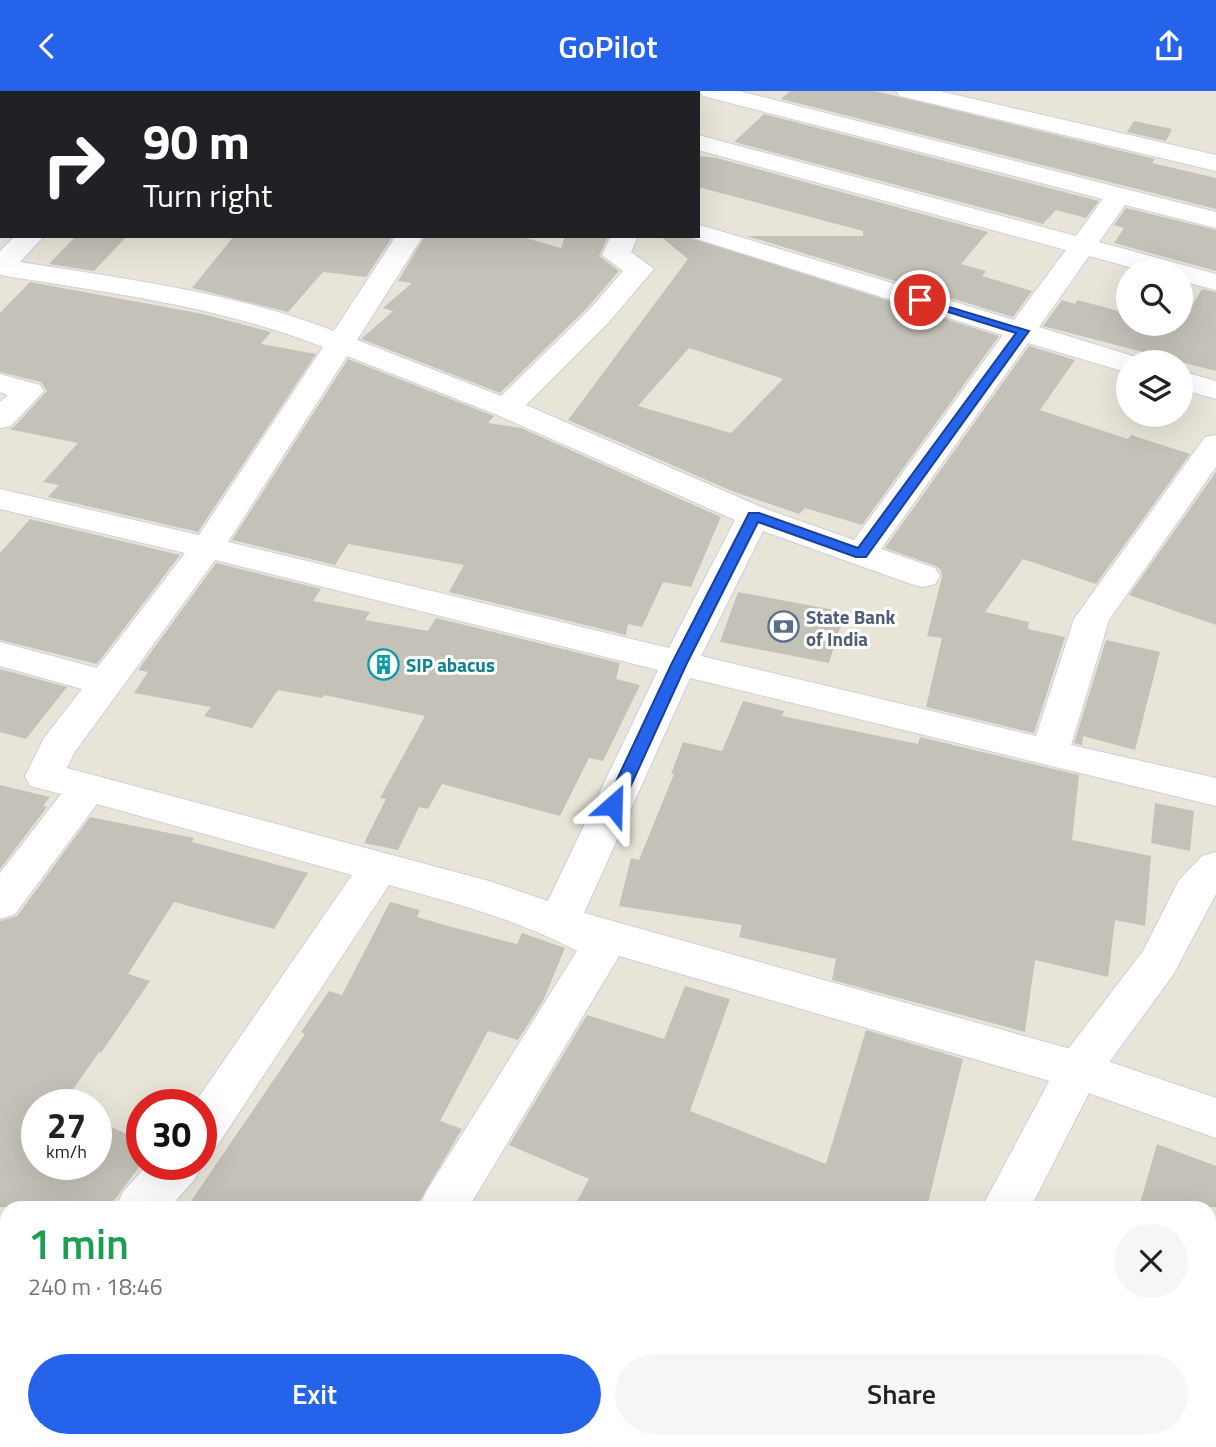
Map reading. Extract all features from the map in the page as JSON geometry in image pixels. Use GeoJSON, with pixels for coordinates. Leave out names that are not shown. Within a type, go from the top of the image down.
{"type":"FeatureCollection","features":[{"type":"Feature","properties":{"kind":"street"},"geometry":{"type":"LineString","coordinates":[[710,91],[1216,220]]}},
{"type":"Feature","properties":{"kind":"street"},"geometry":{"type":"LineString","coordinates":[[908,91],[1216,163]]}},
{"type":"Feature","properties":{"kind":"street"},"geometry":{"type":"LineString","coordinates":[[700,143],[1128,259]]}},
{"type":"Feature","properties":{"kind":"street"},"geometry":{"type":"LineString","coordinates":[[861,554],[1119,195]]}},
{"type":"Feature","properties":{"kind":"street"},"geometry":{"type":"LineString","coordinates":[[700,234],[1116,360]]}},
{"type":"Feature","properties":{"kind":"street"},"geometry":{"type":"LineString","coordinates":[[0,267],[29,238]]}},
{"type":"Feature","properties":{"kind":"street"},"geometry":{"type":"LineString","coordinates":[[409,238],[208,546],[57,748],[44,776],[489,897],[559,922],[1078,1070],[1216,1118]]}},
{"type":"Feature","properties":{"kind":"street"},"geometry":{"type":"LineString","coordinates":[[506,408],[599,316],[640,269],[617,255],[624,238]]}},
{"type":"Feature","properties":{"kind":"street"},"geometry":{"type":"LineString","coordinates":[[0,267],[210,301],[283,321],[506,408],[754,516],[923,576]]}},
{"type":"Feature","properties":{"kind":"street"},"geometry":{"type":"LineString","coordinates":[[1193,276],[1216,282]]}},
{"type":"Feature","properties":{"kind":"street"},"geometry":{"type":"LineString","coordinates":[[0,383],[29,391],[0,419]]}},
{"type":"Feature","properties":{"kind":"street"},"geometry":{"type":"LineString","coordinates":[[1193,383],[1216,390]]}},
{"type":"Feature","properties":{"kind":"street"},"geometry":{"type":"LineString","coordinates":[[1049,754],[1092,619],[1216,445]]}},
{"type":"Feature","properties":{"kind":"street"},"geometry":{"type":"LineString","coordinates":[[0,499],[208,546],[678,665],[1216,792]]}},
{"type":"Feature","properties":{"kind":"street"},"geometry":{"type":"LineString","coordinates":[[559,922],[678,665],[754,516]]}},
{"type":"Feature","properties":{"kind":"street"},"geometry":{"type":"LineString","coordinates":[[0,654],[107,683]]}},
{"type":"Feature","properties":{"kind":"street"},"geometry":{"type":"LineString","coordinates":[[0,903],[88,787]]}},
{"type":"Feature","properties":{"kind":"street"},"geometry":{"type":"LineString","coordinates":[[1009,1201],[1078,1070],[1158,963],[1194,891],[1216,867]]}},
{"type":"Feature","properties":{"kind":"street"},"geometry":{"type":"LineString","coordinates":[[217,1108],[379,869]]}},
{"type":"Feature","properties":{"kind":"street"},"geometry":{"type":"LineString","coordinates":[[447,1201],[603,946],[559,922]]}},
{"type":"Feature","properties":{"kind":"street"},"geometry":{"type":"LineString","coordinates":[[145,1201],[164,1180]]}},
{"type":"Feature","properties":{"kind":"building"},"geometry":{"type":"Polygon","coordinates":[[[790,91],[875,91],[1155,159],[1152,163],[1216,178],[1216,209],[781,99],[790,91]]]}},
{"type":"Feature","properties":{"kind":"building"},"geometry":{"type":"Polygon","coordinates":[[[764,114],[1099,201],[1086,218],[1056,210],[1043,224],[734,142],[764,114]]]}},
{"type":"Feature","properties":{"kind":"building"},"geometry":{"type":"Polygon","coordinates":[[[1134,121],[1172,129],[1166,141],[1127,132],[1134,121]]]}},
{"type":"Feature","properties":{"kind":"building"},"geometry":{"type":"Polygon","coordinates":[[[700,156],[717,158],[988,232],[961,264],[986,271],[982,276],[1032,291],[1013,317],[747,236],[863,236],[863,231],[700,188],[700,156]]]}},
{"type":"Feature","properties":{"kind":"building"},"geometry":{"type":"Polygon","coordinates":[[[1126,208],[1216,230],[1216,271],[1193,265],[1193,259],[1172,259],[1114,243],[1124,228],[1114,225],[1126,208]]]}},
{"type":"Feature","properties":{"kind":"building"},"geometry":{"type":"Polygon","coordinates":[[[74,238],[125,238],[94,271],[49,264],[74,238]]]}},
{"type":"Feature","properties":{"kind":"building"},"geometry":{"type":"Polygon","coordinates":[[[232,238],[392,238],[366,277],[323,272],[288,312],[192,288],[232,238]]]}},
{"type":"Feature","properties":{"kind":"building"},"geometry":{"type":"Polygon","coordinates":[[[424,238],[526,238],[561,248],[564,238],[607,238],[599,256],[619,271],[587,308],[500,393],[361,339],[393,311],[383,308],[412,283],[398,281],[424,238]]]}},
{"type":"Feature","properties":{"kind":"building"},"geometry":{"type":"Polygon","coordinates":[[[662,238],[691,238],[999,336],[862,525],[805,508],[799,514],[732,491],[568,420],[688,259],[662,238]],[[689,348],[638,406],[731,433],[783,379],[689,348]]]}},
{"type":"Feature","properties":{"kind":"building"},"geometry":{"type":"Polygon","coordinates":[[[30,282],[203,314],[271,332],[261,344],[316,354],[198,532],[48,497],[59,485],[43,482],[78,443],[8,429],[13,428],[47,391],[41,382],[0,372],[0,313],[30,282]]]}},
{"type":"Feature","properties":{"kind":"building"},"geometry":{"type":"Polygon","coordinates":[[[1202,289],[1216,292],[1216,371],[1193,365],[1193,350],[1135,350],[1043,326],[1062,300],[1075,304],[1078,300],[1116,310],[1116,336],[1193,336],[1193,304],[1202,289]]]}},
{"type":"Feature","properties":{"kind":"building"},"geometry":{"type":"Polygon","coordinates":[[[1029,346],[1075,360],[1040,410],[1128,439],[1131,435],[1190,454],[1096,584],[1023,559],[985,612],[1029,622],[1028,629],[1065,637],[1034,733],[926,707],[942,638],[927,636],[942,577],[941,570],[885,548],[1029,346]]]}},
{"type":"Feature","properties":{"kind":"building"},"geometry":{"type":"Polygon","coordinates":[[[348,359],[494,416],[488,423],[521,428],[721,517],[691,587],[663,582],[642,627],[628,624],[626,635],[449,592],[464,565],[348,544],[335,565],[232,540],[348,359]]]}},
{"type":"Feature","properties":{"kind":"building"},"geometry":{"type":"Polygon","coordinates":[[[1216,472],[1216,625],[1129,595],[1216,472]]]}},
{"type":"Feature","properties":{"kind":"building"},"geometry":{"type":"Polygon","coordinates":[[[30,519],[180,555],[97,664],[0,640],[0,553],[30,519]]]}},
{"type":"Feature","properties":{"kind":"building"},"geometry":{"type":"Polygon","coordinates":[[[216,563],[321,589],[313,601],[370,612],[365,620],[428,631],[436,618],[620,663],[616,679],[640,685],[603,761],[589,758],[560,816],[442,784],[428,809],[419,807],[398,850],[364,843],[386,799],[380,798],[425,716],[324,695],[322,698],[278,690],[252,728],[204,716],[211,707],[134,693],[148,672],[138,670],[216,563]]]}},
{"type":"Feature","properties":{"kind":"building","name":"State Bank of India"},"geometry":{"type":"Polygon","coordinates":[[[738,592],[845,612],[829,663],[720,642],[738,592]]]}},
{"type":"Feature","properties":{"kind":"building"},"geometry":{"type":"Polygon","coordinates":[[[1106,640],[1160,652],[1135,750],[1083,736],[1082,745],[1074,743],[1106,640]]]}},
{"type":"Feature","properties":{"kind":"building"},"geometry":{"type":"Polygon","coordinates":[[[0,669],[67,687],[26,739],[0,732],[0,669]]]}},
{"type":"Feature","properties":{"kind":"building"},"geometry":{"type":"Polygon","coordinates":[[[743,701],[784,711],[782,716],[918,744],[920,737],[1079,775],[1072,840],[1151,856],[1145,926],[1115,920],[1108,977],[1035,960],[1025,1032],[832,980],[836,959],[739,937],[742,925],[619,906],[631,858],[639,860],[674,774],[671,774],[683,742],[722,751],[743,701]]]}},
{"type":"Feature","properties":{"kind":"building"},"geometry":{"type":"Polygon","coordinates":[[[0,785],[50,797],[43,806],[47,807],[0,869],[0,785]]]}},
{"type":"Feature","properties":{"kind":"building"},"geometry":{"type":"Polygon","coordinates":[[[1155,803],[1194,811],[1190,851],[1151,843],[1155,803]]]}},
{"type":"Feature","properties":{"kind":"building"},"geometry":{"type":"Polygon","coordinates":[[[90,817],[194,838],[192,842],[308,873],[274,929],[174,902],[128,974],[150,981],[73,1089],[21,1089],[21,1180],[112,1180],[112,1127],[126,1134],[126,1180],[129,1180],[114,1201],[0,1201],[0,921],[17,916],[90,817]]]}},
{"type":"Feature","properties":{"kind":"building"},"geometry":{"type":"Polygon","coordinates":[[[390,902],[420,910],[417,917],[448,926],[517,944],[522,933],[565,948],[543,1001],[518,1040],[488,1031],[440,1121],[462,1129],[420,1201],[191,1201],[205,1180],[217,1180],[217,1163],[305,1034],[301,1032],[329,991],[342,995],[390,902]]]}},
{"type":"Feature","properties":{"kind":"building"},"geometry":{"type":"Polygon","coordinates":[[[685,986],[730,999],[690,1111],[826,1164],[866,1030],[963,1059],[928,1201],[577,1201],[589,1179],[509,1145],[587,1015],[664,1039],[685,986]]]}},
{"type":"Feature","properties":{"kind":"building"},"geometry":{"type":"Polygon","coordinates":[[[1157,1144],[1216,1166],[1216,1201],[1141,1201],[1157,1144]]]}},
{"type":"Feature","properties":{"kind":"place","name":"State Bank of India"},"geometry":{"type":"Point","coordinates":[783,627]}},
{"type":"Feature","properties":{"kind":"place","name":"SIP abacus"},"geometry":{"type":"Point","coordinates":[383,664]}},
{"type":"Feature","properties":{"kind":"route"},"geometry":{"type":"LineString","coordinates":[[613,805],[678,665],[754,516],[861,554],[1023,331],[920,300]]}}]}
